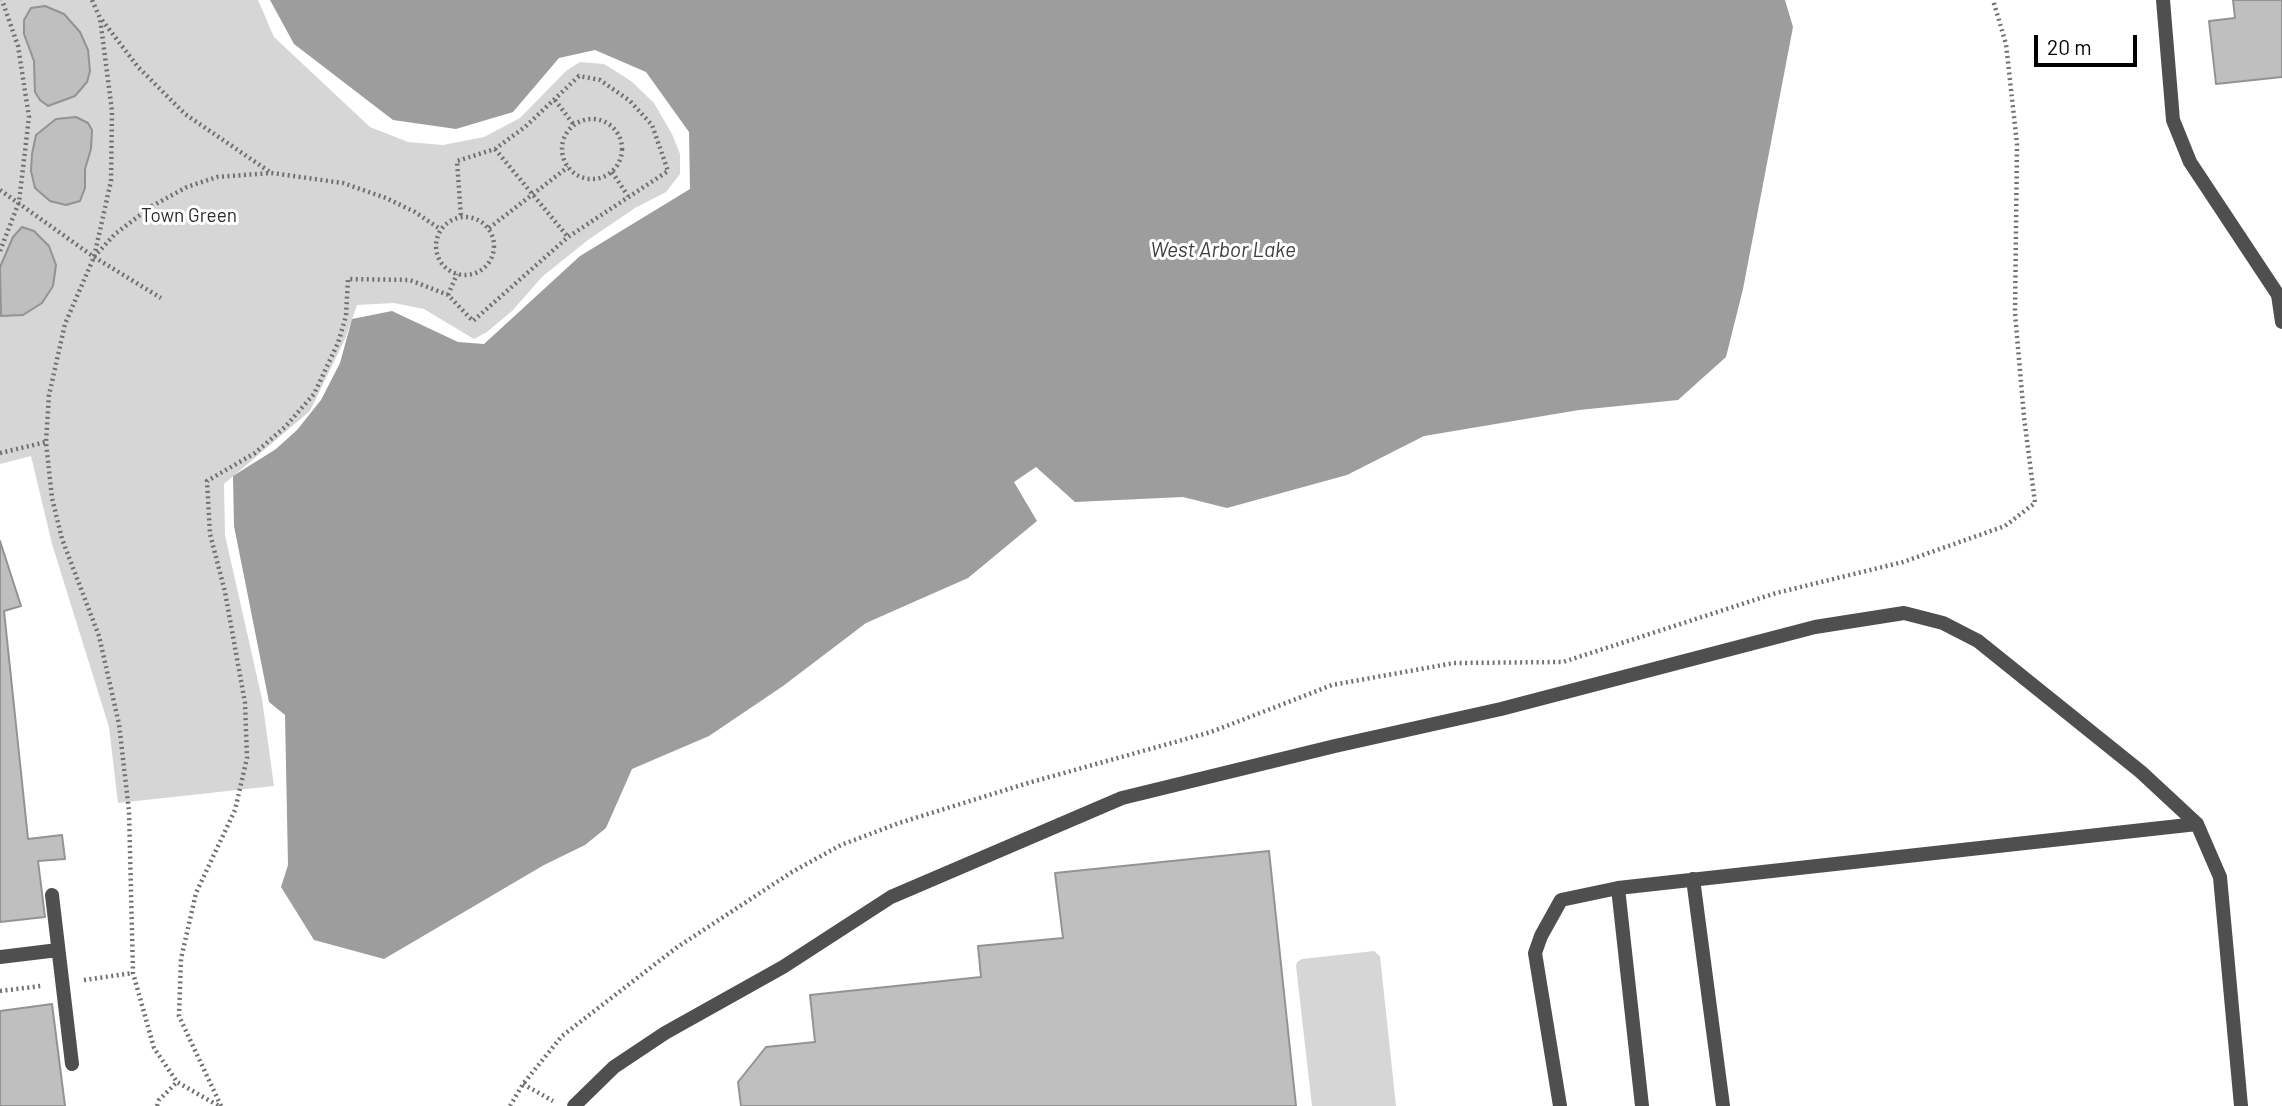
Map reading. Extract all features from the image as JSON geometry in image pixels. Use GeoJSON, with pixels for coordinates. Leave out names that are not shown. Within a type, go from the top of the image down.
{"type":"FeatureCollection","features":[{"type":"Feature","properties":{"kind":"lane"},"geometry":{"type":"LineString","coordinates":[[2162,0],[2173,120],[2190,162],[2278,295],[2282,322]]}},
{"type":"Feature","properties":{"kind":"lane"},"geometry":{"type":"LineString","coordinates":[[575,1106],[614,1067],[664,1033],[783,967],[891,897],[1122,798],[1501,709],[1815,627],[1904,613],[1943,624],[1978,641],[2141,772],[2197,824],[2220,877],[2241,1106]]}},
{"type":"Feature","properties":{"kind":"lane"},"geometry":{"type":"LineString","coordinates":[[1560,1106],[1535,953],[1541,936],[1561,900],[1618,888],[1693,879],[2197,824]]}},
{"type":"Feature","properties":{"kind":"lane"},"geometry":{"type":"LineString","coordinates":[[1693,879],[1723,1106]]}},
{"type":"Feature","properties":{"kind":"lane"},"geometry":{"type":"LineString","coordinates":[[1618,888],[1642,1106]]}},
{"type":"Feature","properties":{"kind":"lane"},"geometry":{"type":"LineString","coordinates":[[52,895],[72,1064]]}},
{"type":"Feature","properties":{"kind":"lane"},"geometry":{"type":"LineString","coordinates":[[0,957],[58,950]]}},
{"type":"Feature","properties":{"kind":"path"},"geometry":{"type":"LineString","coordinates":[[0,251],[19,202],[29,117],[19,46],[2,0]]}},
{"type":"Feature","properties":{"kind":"path"},"geometry":{"type":"LineString","coordinates":[[92,0],[100,18],[138,67],[185,114],[271,173]]}},
{"type":"Feature","properties":{"kind":"path"},"geometry":{"type":"LineString","coordinates":[[510,1106],[523,1084],[562,1036],[676,948],[792,872],[841,845],[864,836],[1028,783],[1211,732],[1332,685],[1454,663],[1563,662],[1776,593],[1903,562],[2005,526],[2035,503],[2015,313],[2017,144],[2006,44],[1993,0]]}},
{"type":"Feature","properties":{"kind":"path"},"geometry":{"type":"LineString","coordinates":[[100,18],[112,111],[111,181],[93,257],[65,324],[49,395],[46,442],[52,498],[62,539],[99,636],[119,724],[129,811],[133,973],[154,1048],[177,1082],[220,1106]]}},
{"type":"Feature","properties":{"kind":"path"},"geometry":{"type":"LineString","coordinates":[[220,1106],[179,1016],[181,958],[196,893],[235,810],[247,758],[245,702],[225,592],[210,534],[207,481],[255,453],[285,427],[314,394],[338,344],[346,316],[348,279],[410,280],[448,295],[473,321],[568,237],[668,171],[652,125],[630,100],[600,80],[579,76],[525,127],[495,149],[457,161],[461,217]]}},
{"type":"Feature","properties":{"kind":"path"},"geometry":{"type":"LineString","coordinates":[[555,100],[574,125]]}},
{"type":"Feature","properties":{"kind":"path"},"geometry":{"type":"LineString","coordinates":[[583,120],[603,121],[619,134],[622,155],[612,172],[594,179],[575,173],[568,167],[564,158],[563,141],[574,125],[583,120]]}},
{"type":"Feature","properties":{"kind":"path"},"geometry":{"type":"LineString","coordinates":[[495,149],[568,237]]}},
{"type":"Feature","properties":{"kind":"path"},"geometry":{"type":"LineString","coordinates":[[489,228],[568,167]]}},
{"type":"Feature","properties":{"kind":"path"},"geometry":{"type":"LineString","coordinates":[[612,172],[628,196]]}},
{"type":"Feature","properties":{"kind":"path"},"geometry":{"type":"LineString","coordinates":[[93,257],[115,234],[152,206],[187,187],[217,177],[271,173],[343,183],[386,198],[415,212],[440,229]]}},
{"type":"Feature","properties":{"kind":"path"},"geometry":{"type":"LineString","coordinates":[[0,190],[93,257],[160,299]]}},
{"type":"Feature","properties":{"kind":"path"},"geometry":{"type":"LineString","coordinates":[[0,195],[7,194]]}},
{"type":"Feature","properties":{"kind":"path"},"geometry":{"type":"LineString","coordinates":[[461,217],[476,218],[489,228],[495,245],[489,263],[475,274],[466,276],[448,271],[437,256],[435,246],[440,229],[453,219],[461,217]]}},
{"type":"Feature","properties":{"kind":"path"},"geometry":{"type":"LineString","coordinates":[[0,228],[7,232]]}},
{"type":"Feature","properties":{"kind":"path"},"geometry":{"type":"LineString","coordinates":[[448,295],[457,274]]}},
{"type":"Feature","properties":{"kind":"path"},"geometry":{"type":"LineString","coordinates":[[0,453],[46,442]]}},
{"type":"Feature","properties":{"kind":"path"},"geometry":{"type":"LineString","coordinates":[[0,991],[133,973]]}},
{"type":"Feature","properties":{"kind":"path"},"geometry":{"type":"LineString","coordinates":[[157,1106],[159,1100],[177,1082]]}},
{"type":"Feature","properties":{"kind":"path"},"geometry":{"type":"LineString","coordinates":[[523,1084],[559,1106]]}},
{"type":"Feature","properties":{"kind":"green space","name":"Town Green"},"geometry":{"type":"Polygon","coordinates":[[[0,0],[258,0],[274,37],[370,127],[408,142],[443,145],[484,137],[520,118],[566,71],[580,62],[604,64],[631,81],[654,103],[680,154],[680,174],[666,192],[635,208],[588,240],[543,276],[512,311],[474,339],[424,309],[394,303],[357,305],[345,339],[310,411],[224,484],[225,535],[262,699],[274,786],[118,803],[109,727],[52,544],[31,456],[0,464],[0,0]]]}},
{"type":"Feature","properties":{"kind":"green space"},"geometry":{"type":"Polygon","coordinates":[[[1374,951],[1380,956],[1396,1106],[1312,1106],[1297,962],[1302,959],[1374,951]]]}},
{"type":"Feature","properties":{"kind":"water","name":"West Arbor Lake"},"geometry":{"type":"Polygon","coordinates":[[[270,0],[1785,0],[1793,27],[1743,289],[1726,357],[1678,400],[1579,410],[1424,436],[1347,475],[1227,508],[1183,497],[1075,502],[1036,467],[1014,482],[1037,521],[968,578],[866,623],[783,686],[709,736],[632,769],[606,828],[585,845],[544,865],[384,959],[314,940],[281,887],[288,865],[285,715],[269,702],[234,526],[233,476],[276,449],[297,430],[321,400],[340,363],[352,319],[392,311],[458,342],[484,344],[580,256],[690,189],[689,132],[646,72],[595,50],[559,58],[513,112],[456,129],[393,120],[294,44],[270,0]]]}},
{"type":"Feature","properties":{"kind":"building"},"geometry":{"type":"Polygon","coordinates":[[[2233,0],[2282,0],[2282,77],[2216,84],[2209,21],[2235,18],[2233,0]]]}},
{"type":"Feature","properties":{"kind":"building"},"geometry":{"type":"Polygon","coordinates":[[[45,6],[64,14],[80,32],[88,50],[90,71],[87,82],[75,96],[48,106],[35,92],[34,61],[24,34],[24,20],[31,8],[45,6]]]}},
{"type":"Feature","properties":{"kind":"building"},"geometry":{"type":"Polygon","coordinates":[[[76,117],[88,123],[92,130],[91,149],[85,169],[85,188],[80,201],[66,205],[50,201],[35,188],[31,171],[32,154],[36,135],[56,119],[76,117]]]}},
{"type":"Feature","properties":{"kind":"building"},"geometry":{"type":"Polygon","coordinates":[[[22,227],[34,231],[49,246],[56,265],[53,286],[42,303],[23,315],[1,316],[0,267],[13,237],[22,227]]]}},
{"type":"Feature","properties":{"kind":"building"},"geometry":{"type":"Polygon","coordinates":[[[0,541],[21,606],[4,611],[28,839],[62,835],[65,859],[38,861],[45,917],[0,922],[0,541]]]}},
{"type":"Feature","properties":{"kind":"building"},"geometry":{"type":"Polygon","coordinates":[[[1269,851],[1296,1106],[741,1106],[738,1082],[766,1047],[815,1042],[810,995],[981,977],[978,946],[1063,938],[1055,873],[1269,851]]]}},
{"type":"Feature","properties":{"kind":"building"},"geometry":{"type":"Polygon","coordinates":[[[52,1004],[65,1106],[0,1106],[0,1011],[52,1004]]]}}]}
